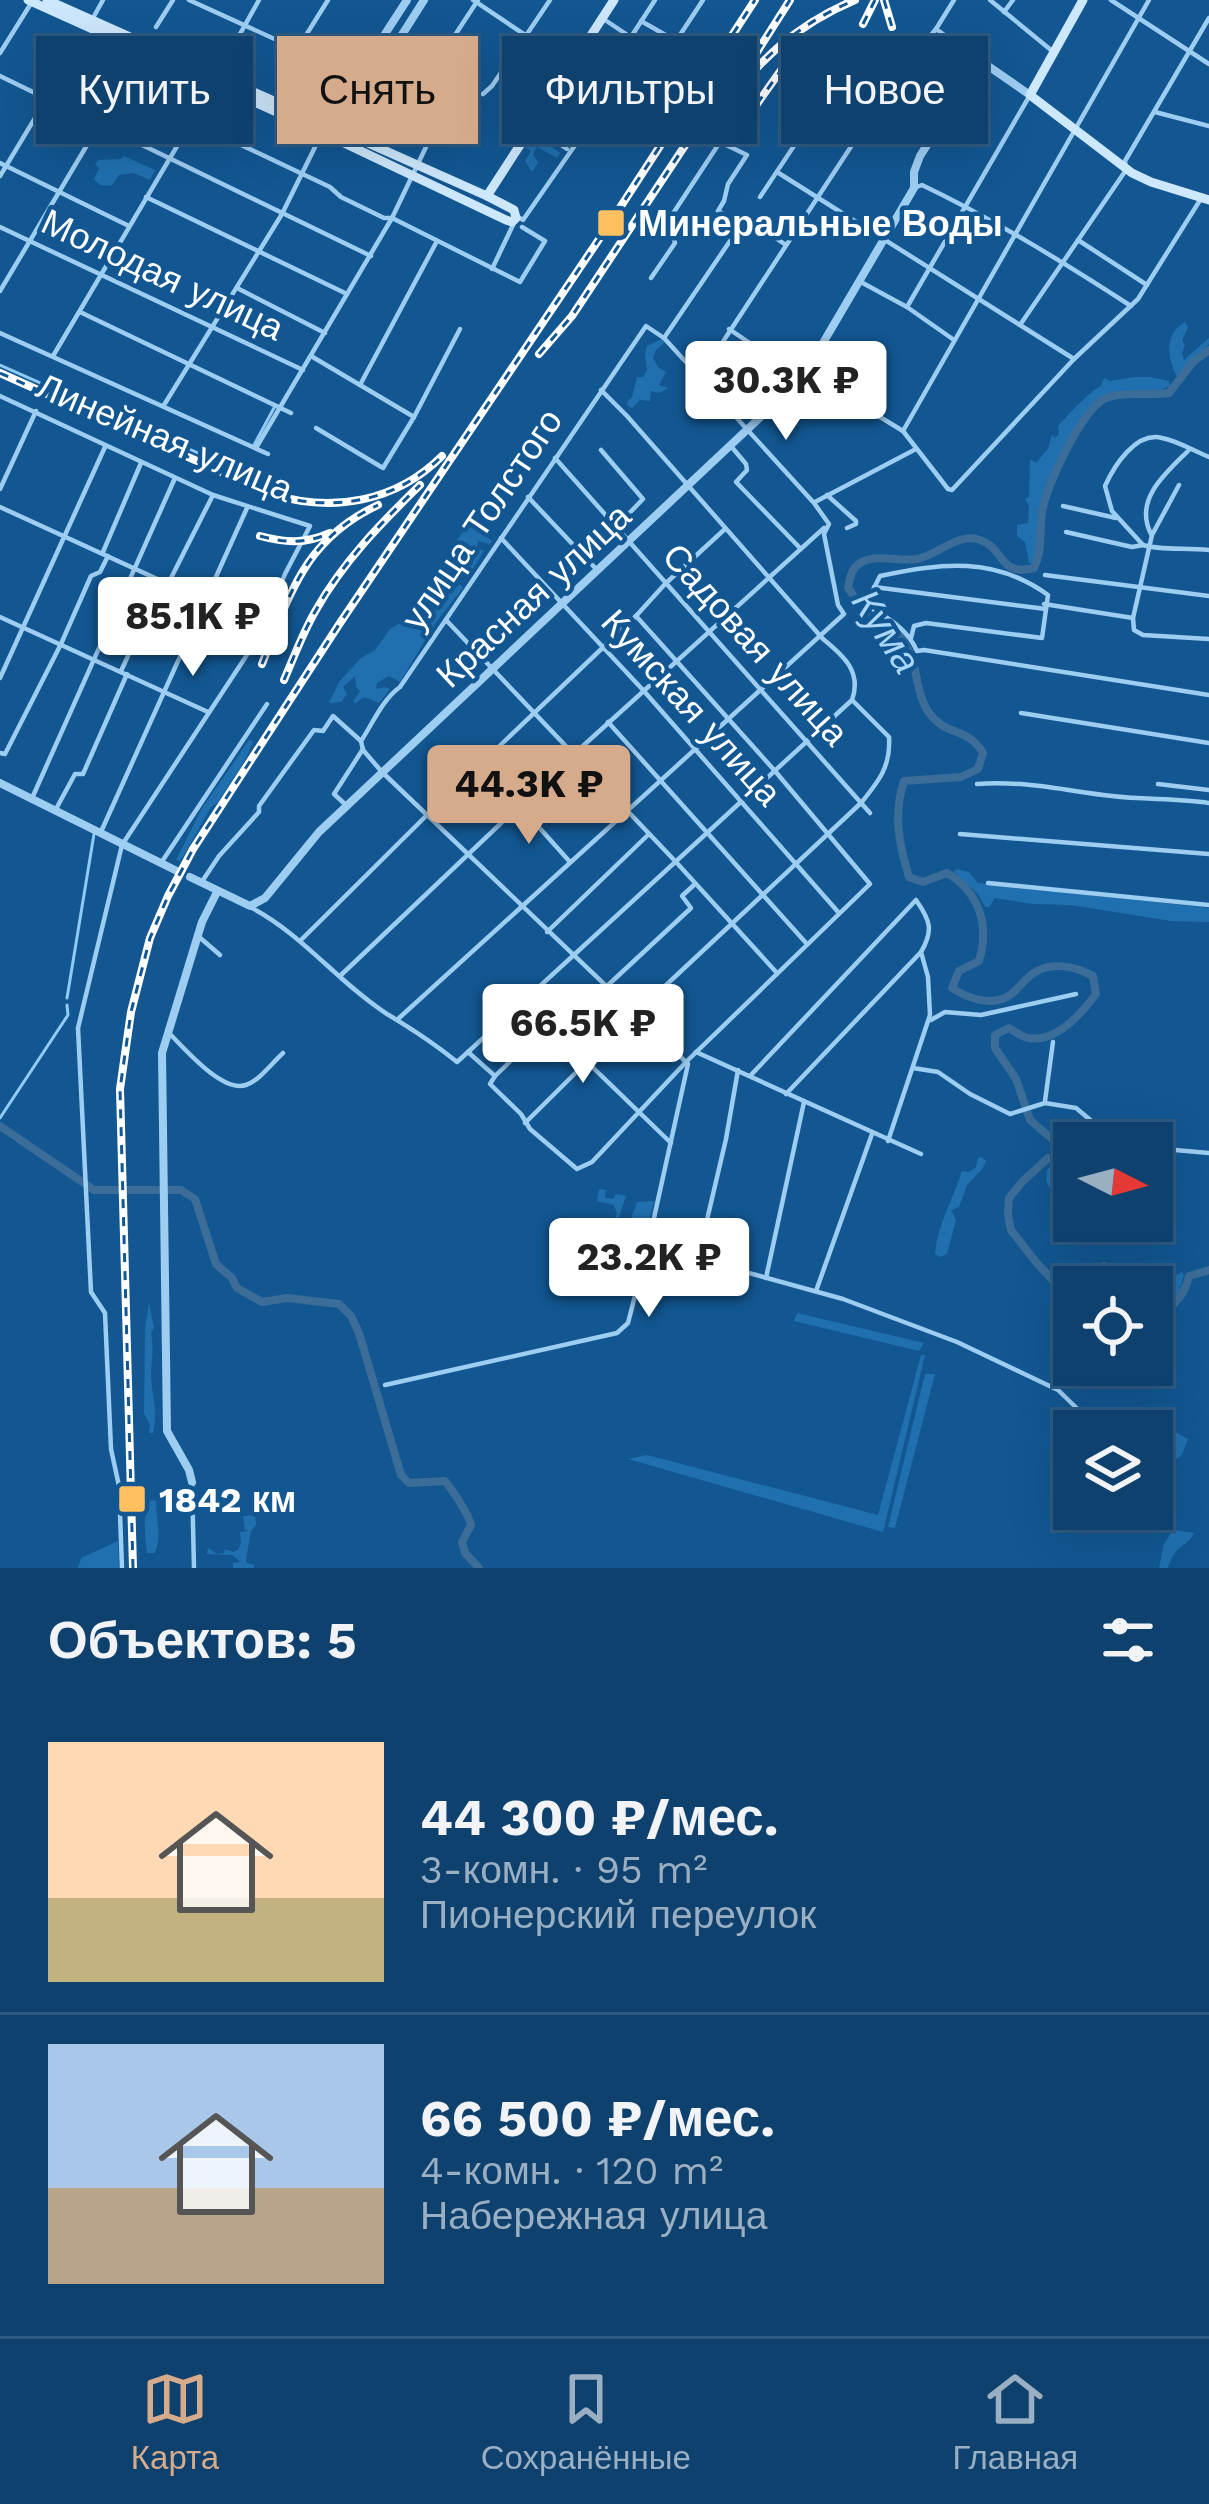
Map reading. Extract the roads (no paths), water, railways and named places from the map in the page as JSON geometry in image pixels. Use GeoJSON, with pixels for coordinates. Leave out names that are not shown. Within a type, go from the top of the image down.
{"type":"FeatureCollection","features":[{"type":"Feature","properties":{"kind":"main road"},"geometry":{"type":"LineString","coordinates":[[47,0],[112,36]]}},
{"type":"Feature","properties":{"kind":"main road"},"geometry":{"type":"LineString","coordinates":[[1084,0],[1030,95],[1126,170],[1205,198]]}},
{"type":"Feature","properties":{"kind":"main road"},"geometry":{"type":"LineString","coordinates":[[30,1],[117,36]]}},
{"type":"Feature","properties":{"kind":"main road"},"geometry":{"type":"LineString","coordinates":[[590,36],[612,1]]}},
{"type":"Feature","properties":{"kind":"main road"},"geometry":{"type":"LineString","coordinates":[[253,97],[416,172],[487,196],[517,220]]}},
{"type":"Feature","properties":{"kind":"main road"},"geometry":{"type":"LineString","coordinates":[[365,144],[506,220],[517,220]]}},
{"type":"Feature","properties":{"kind":"main road"},"geometry":{"type":"LineString","coordinates":[[487,196],[520,144]]}},
{"type":"Feature","properties":{"kind":"street"},"geometry":{"type":"LineString","coordinates":[[90,24],[104,0]]}},
{"type":"Feature","properties":{"kind":"street"},"geometry":{"type":"LineString","coordinates":[[156,27],[173,0]]}},
{"type":"Feature","properties":{"kind":"street"},"geometry":{"type":"LineString","coordinates":[[189,0],[277,39]]}},
{"type":"Feature","properties":{"kind":"street"},"geometry":{"type":"LineString","coordinates":[[237,36],[259,0]]}},
{"type":"Feature","properties":{"kind":"street"},"geometry":{"type":"LineString","coordinates":[[306,36],[328,0]]}},
{"type":"Feature","properties":{"kind":"street"},"geometry":{"type":"LineString","coordinates":[[384,36],[407,0]]}},
{"type":"Feature","properties":{"kind":"street"},"geometry":{"type":"LineString","coordinates":[[454,36],[476,1],[527,36],[550,0]]}},
{"type":"Feature","properties":{"kind":"street"},"geometry":{"type":"LineString","coordinates":[[632,36],[655,0]]}},
{"type":"Feature","properties":{"kind":"street"},"geometry":{"type":"LineString","coordinates":[[641,20],[676,40],[703,0]]}},
{"type":"Feature","properties":{"kind":"street"},"geometry":{"type":"LineString","coordinates":[[931,36],[955,0]]}},
{"type":"Feature","properties":{"kind":"street"},"geometry":{"type":"LineString","coordinates":[[990,0],[1053,52]]}},
{"type":"Feature","properties":{"kind":"street"},"geometry":{"type":"LineString","coordinates":[[1004,12],[1013,0]]}},
{"type":"Feature","properties":{"kind":"street"},"geometry":{"type":"LineString","coordinates":[[1111,0],[1209,64]]}},
{"type":"Feature","properties":{"kind":"street"},"geometry":{"type":"LineString","coordinates":[[903,431],[1149,0]]}},
{"type":"Feature","properties":{"kind":"street"},"geometry":{"type":"LineString","coordinates":[[0,53],[30,1]]}},
{"type":"Feature","properties":{"kind":"street"},"geometry":{"type":"LineString","coordinates":[[402,36],[422,4]]}},
{"type":"Feature","properties":{"kind":"street"},"geometry":{"type":"LineString","coordinates":[[602,18],[629,36]]}},
{"type":"Feature","properties":{"kind":"street"},"geometry":{"type":"LineString","coordinates":[[1020,325],[1126,170],[1125,161],[1209,18]]}},
{"type":"Feature","properties":{"kind":"street"},"geometry":{"type":"LineString","coordinates":[[937,29],[946,36]]}},
{"type":"Feature","properties":{"kind":"street"},"geometry":{"type":"LineString","coordinates":[[907,308],[1030,95],[988,66]]}},
{"type":"Feature","properties":{"kind":"street"},"geometry":{"type":"LineString","coordinates":[[483,94],[502,72]]}},
{"type":"Feature","properties":{"kind":"street"},"geometry":{"type":"LineString","coordinates":[[0,76],[36,95]]}},
{"type":"Feature","properties":{"kind":"street"},"geometry":{"type":"LineString","coordinates":[[1155,112],[1209,126]]}},
{"type":"Feature","properties":{"kind":"street"},"geometry":{"type":"LineString","coordinates":[[0,176],[36,114]]}},
{"type":"Feature","properties":{"kind":"street"},"geometry":{"type":"LineString","coordinates":[[652,278],[675,243],[672,215],[720,142],[747,155],[718,211],[745,220],[786,245]]}},
{"type":"Feature","properties":{"kind":"street"},"geometry":{"type":"LineString","coordinates":[[0,291],[88,144]]}},
{"type":"Feature","properties":{"kind":"street"},"geometry":{"type":"LineString","coordinates":[[140,144],[371,256]]}},
{"type":"Feature","properties":{"kind":"street"},"geometry":{"type":"LineString","coordinates":[[53,356],[177,144]]}},
{"type":"Feature","properties":{"kind":"street"},"geometry":{"type":"LineString","coordinates":[[239,144],[520,282],[545,241],[517,220]]}},
{"type":"Feature","properties":{"kind":"street"},"geometry":{"type":"LineString","coordinates":[[164,405],[282,214],[317,144]]}},
{"type":"Feature","properties":{"kind":"street"},"geometry":{"type":"LineString","coordinates":[[256,448],[371,256],[429,144]]}},
{"type":"Feature","properties":{"kind":"street"},"geometry":{"type":"LineString","coordinates":[[560,144],[567,149]]}},
{"type":"Feature","properties":{"kind":"street"},"geometry":{"type":"LineString","coordinates":[[517,220],[523,220],[576,144]]}},
{"type":"Feature","properties":{"kind":"street"},"geometry":{"type":"LineString","coordinates":[[760,197],[796,144]]}},
{"type":"Feature","properties":{"kind":"street"},"geometry":{"type":"LineString","coordinates":[[697,376],[853,144]]}},
{"type":"Feature","properties":{"kind":"street","name":"Красная улица"},"geometry":{"type":"LineString","coordinates":[[250,906],[263,899],[319,832],[803,377],[914,188],[914,172],[928,144]]}},
{"type":"Feature","properties":{"kind":"street"},"geometry":{"type":"LineString","coordinates":[[3,165],[129,226]]}},
{"type":"Feature","properties":{"kind":"street"},"geometry":{"type":"LineString","coordinates":[[777,172],[1074,359]]}},
{"type":"Feature","properties":{"kind":"street"},"geometry":{"type":"LineString","coordinates":[[914,188],[922,184],[965,206],[1131,306]]}},
{"type":"Feature","properties":{"kind":"street"},"geometry":{"type":"LineString","coordinates":[[146,197],[346,294]]}},
{"type":"Feature","properties":{"kind":"street"},"geometry":{"type":"LineString","coordinates":[[729,328],[828,396],[857,403],[903,431],[952,490],[1074,359],[1131,306],[1205,198]]}},
{"type":"Feature","properties":{"kind":"street"},"geometry":{"type":"LineString","coordinates":[[492,268],[517,220]]}},
{"type":"Feature","properties":{"kind":"street"},"geometry":{"type":"LineString","coordinates":[[745,220],[664,338],[829,524]]}},
{"type":"Feature","properties":{"kind":"street","name":"Молодая улица"},"geometry":{"type":"LineString","coordinates":[[0,227],[303,370]]}},
{"type":"Feature","properties":{"kind":"street"},"geometry":{"type":"LineString","coordinates":[[1078,240],[1147,285]]}},
{"type":"Feature","properties":{"kind":"street"},"geometry":{"type":"LineString","coordinates":[[360,385],[437,241]]}},
{"type":"Feature","properties":{"kind":"street"},"geometry":{"type":"LineString","coordinates":[[859,281],[954,340]]}},
{"type":"Feature","properties":{"kind":"street"},"geometry":{"type":"LineString","coordinates":[[237,288],[325,333]]}},
{"type":"Feature","properties":{"kind":"street"},"geometry":{"type":"LineString","coordinates":[[79,311],[291,413]]}},
{"type":"Feature","properties":{"kind":"street","name":"улица Толстого"},"geometry":{"type":"LineString","coordinates":[[362,745],[376,714],[400,687],[646,326],[664,338]]}},
{"type":"Feature","properties":{"kind":"street"},"geometry":{"type":"LineString","coordinates":[[316,428],[383,468],[460,329]]}},
{"type":"Feature","properties":{"kind":"street"},"geometry":{"type":"LineString","coordinates":[[0,333],[268,454]]}},
{"type":"Feature","properties":{"kind":"street"},"geometry":{"type":"LineString","coordinates":[[311,356],[414,417]]}},
{"type":"Feature","properties":{"kind":"street"},"geometry":{"type":"LineString","coordinates":[[190,878],[264,914],[388,1015],[458,1063],[852,700],[857,686],[850,664],[601,390]]}},
{"type":"Feature","properties":{"kind":"street","name":"Линейная улица"},"geometry":{"type":"LineString","coordinates":[[0,396],[213,495],[310,526],[263,627]]}},
{"type":"Feature","properties":{"kind":"street"},"geometry":{"type":"LineString","coordinates":[[0,489],[36,411]]}},
{"type":"Feature","properties":{"kind":"street"},"geometry":{"type":"LineString","coordinates":[[1146,547],[1107,500],[1105,486],[1112,470],[1136,445],[1158,436],[1209,457]]}},
{"type":"Feature","properties":{"kind":"street"},"geometry":{"type":"LineString","coordinates":[[730,445],[746,464],[736,482],[801,549]]}},
{"type":"Feature","properties":{"kind":"street"},"geometry":{"type":"LineString","coordinates":[[0,678],[105,447]]}},
{"type":"Feature","properties":{"kind":"street"},"geometry":{"type":"LineString","coordinates":[[601,449],[643,499],[616,527]]}},
{"type":"Feature","properties":{"kind":"street"},"geometry":{"type":"LineString","coordinates":[[814,503],[916,449]]}},
{"type":"Feature","properties":{"kind":"street"},"geometry":{"type":"LineString","coordinates":[[1152,535],[1144,519],[1150,495],[1190,449]]}},
{"type":"Feature","properties":{"kind":"street","name":"Садовая улица"},"geometry":{"type":"LineString","coordinates":[[554,458],[870,813]]}},
{"type":"Feature","properties":{"kind":"street"},"geometry":{"type":"LineString","coordinates":[[0,753],[5,754],[91,576],[100,572],[141,463]]}},
{"type":"Feature","properties":{"kind":"street"},"geometry":{"type":"LineString","coordinates":[[32,799],[175,478]]}},
{"type":"Feature","properties":{"kind":"street"},"geometry":{"type":"LineString","coordinates":[[1179,485],[1146,547],[1134,630],[1209,639]]}},
{"type":"Feature","properties":{"kind":"street"},"geometry":{"type":"LineString","coordinates":[[163,581],[170,580],[213,495]]}},
{"type":"Feature","properties":{"kind":"street"},"geometry":{"type":"LineString","coordinates":[[827,495],[856,521],[847,528]]}},
{"type":"Feature","properties":{"kind":"street"},"geometry":{"type":"LineString","coordinates":[[528,497],[598,571]]}},
{"type":"Feature","properties":{"kind":"street"},"geometry":{"type":"LineString","coordinates":[[1063,506],[1118,518]]}},
{"type":"Feature","properties":{"kind":"street"},"geometry":{"type":"LineString","coordinates":[[0,507],[263,627],[122,844],[78,1028],[91,1292],[105,1313],[122,1568]]}},
{"type":"Feature","properties":{"kind":"street"},"geometry":{"type":"LineString","coordinates":[[100,834],[247,508]]}},
{"type":"Feature","properties":{"kind":"street"},"geometry":{"type":"LineString","coordinates":[[340,976],[608,722],[829,524]]}},
{"type":"Feature","properties":{"kind":"street"},"geometry":{"type":"LineString","coordinates":[[398,1019],[844,614],[838,605],[824,534],[829,524]]}},
{"type":"Feature","properties":{"kind":"street"},"geometry":{"type":"LineString","coordinates":[[300,941],[725,529]]}},
{"type":"Feature","properties":{"kind":"street"},"geometry":{"type":"LineString","coordinates":[[1066,532],[1132,547],[1209,550]]}},
{"type":"Feature","properties":{"kind":"street","name":"Кумская улица"},"geometry":{"type":"LineString","coordinates":[[501,538],[643,690],[839,914]]}},
{"type":"Feature","properties":{"kind":"street"},"geometry":{"type":"LineString","coordinates":[[911,638],[914,626],[926,623],[1042,638],[1048,595],[992,567],[964,564],[880,576],[868,600],[871,608],[911,638],[917,651],[1209,695]]}},
{"type":"Feature","properties":{"kind":"street"},"geometry":{"type":"LineString","coordinates":[[1045,574],[1209,596]]}},
{"type":"Feature","properties":{"kind":"street"},"geometry":{"type":"LineString","coordinates":[[55,810],[75,774],[83,774],[163,581]]}},
{"type":"Feature","properties":{"kind":"street"},"geometry":{"type":"LineString","coordinates":[[874,587],[1133,618]]}},
{"type":"Feature","properties":{"kind":"street"},"geometry":{"type":"LineString","coordinates":[[521,1051],[490,1084],[577,1169],[592,1162],[696,1052],[870,884],[636,616]]}},
{"type":"Feature","properties":{"kind":"street"},"geometry":{"type":"LineString","coordinates":[[0,617],[210,713]]}},
{"type":"Feature","properties":{"kind":"street"},"geometry":{"type":"LineString","coordinates":[[446,620],[776,973]]}},
{"type":"Feature","properties":{"kind":"street"},"geometry":{"type":"LineString","coordinates":[[525,1123],[881,779],[890,737],[852,700]]}},
{"type":"Feature","properties":{"kind":"street"},"geometry":{"type":"LineString","coordinates":[[161,863],[267,704]]}},
{"type":"Feature","properties":{"kind":"street"},"geometry":{"type":"LineString","coordinates":[[1021,713],[1209,743]]}},
{"type":"Feature","properties":{"kind":"street"},"geometry":{"type":"LineString","coordinates":[[200,883],[259,812],[314,730],[323,730],[333,716],[426,816],[688,1064],[628,1323],[617,1334],[386,1385]]}},
{"type":"Feature","properties":{"kind":"street"},"geometry":{"type":"LineString","coordinates":[[608,722],[808,944]]}},
{"type":"Feature","properties":{"kind":"street"},"geometry":{"type":"LineString","coordinates":[[347,806],[334,794],[362,745]]}},
{"type":"Feature","properties":{"kind":"street"},"geometry":{"type":"LineString","coordinates":[[977,784],[998,782],[1209,803]]}},
{"type":"Feature","properties":{"kind":"street"},"geometry":{"type":"LineString","coordinates":[[0,783],[179,872]]}},
{"type":"Feature","properties":{"kind":"street"},"geometry":{"type":"LineString","coordinates":[[1158,784],[1209,790]]}},
{"type":"Feature","properties":{"kind":"street"},"geometry":{"type":"LineString","coordinates":[[519,805],[570,862]]}},
{"type":"Feature","properties":{"kind":"street"},"geometry":{"type":"LineString","coordinates":[[547,932],[649,834]]}},
{"type":"Feature","properties":{"kind":"street"},"geometry":{"type":"LineString","coordinates":[[960,834],[1209,854]]}},
{"type":"Feature","properties":{"kind":"street"},"geometry":{"type":"LineString","coordinates":[[606,986],[691,908],[682,896],[695,884]]}},
{"type":"Feature","properties":{"kind":"street"},"geometry":{"type":"LineString","coordinates":[[988,884],[1209,905]]}},
{"type":"Feature","properties":{"kind":"street"},"geometry":{"type":"LineString","coordinates":[[194,1568],[190,1470],[167,1431],[162,1053],[198,936],[217,892]]}},
{"type":"Feature","properties":{"kind":"street"},"geometry":{"type":"LineString","coordinates":[[263,899],[264,914]]}},
{"type":"Feature","properties":{"kind":"street"},"geometry":{"type":"LineString","coordinates":[[750,1076],[916,900],[930,937],[921,952],[786,1094]]}},
{"type":"Feature","properties":{"kind":"street"},"geometry":{"type":"LineString","coordinates":[[198,936],[220,955]]}},
{"type":"Feature","properties":{"kind":"street"},"geometry":{"type":"LineString","coordinates":[[888,1141],[928,1023],[928,977],[921,952]]}},
{"type":"Feature","properties":{"kind":"street"},"geometry":{"type":"LineString","coordinates":[[928,1023],[945,1012],[981,1015],[1076,994]]}},
{"type":"Feature","properties":{"kind":"street"},"geometry":{"type":"LineString","coordinates":[[524,1001],[670,1143]]}},
{"type":"Feature","properties":{"kind":"street"},"geometry":{"type":"LineString","coordinates":[[168,1032],[222,1082],[236,1086],[252,1083],[284,1053]]}},
{"type":"Feature","properties":{"kind":"street"},"geometry":{"type":"LineString","coordinates":[[1045,1103],[1053,1042]]}},
{"type":"Feature","properties":{"kind":"street"},"geometry":{"type":"LineString","coordinates":[[469,1052],[495,1076]]}},
{"type":"Feature","properties":{"kind":"street"},"geometry":{"type":"LineString","coordinates":[[696,1052],[921,1154]]}},
{"type":"Feature","properties":{"kind":"street"},"geometry":{"type":"LineString","coordinates":[[913,1068],[938,1072],[1010,1114],[1045,1103],[1076,1108],[1093,1122]]}},
{"type":"Feature","properties":{"kind":"street"},"geometry":{"type":"LineString","coordinates":[[698,1260],[738,1070]]}},
{"type":"Feature","properties":{"kind":"street"},"geometry":{"type":"LineString","coordinates":[[766,1279],[804,1102]]}},
{"type":"Feature","properties":{"kind":"street"},"geometry":{"type":"LineString","coordinates":[[816,1291],[872,1134]]}},
{"type":"Feature","properties":{"kind":"street"},"geometry":{"type":"LineString","coordinates":[[1173,1150],[1209,1153]]}},
{"type":"Feature","properties":{"kind":"street"},"geometry":{"type":"LineString","coordinates":[[648,1245],[816,1291],[926,1330],[1058,1390],[1079,1410]]}},
{"type":"Feature","properties":{"kind":"waterway","name":"Кума"},"geometry":{"type":"LineString","coordinates":[[1053,1139],[1030,1120],[1016,1079],[995,1048],[995,1035],[1009,1028],[1038,1038],[1067,1025],[1096,994],[1093,976],[1065,967],[1044,968],[1007,997],[993,1001],[952,988],[959,971],[979,961],[983,935],[979,911],[967,890],[947,873],[923,882],[909,877],[900,841],[899,806],[904,781],[961,777],[978,769],[983,753],[971,739],[930,714],[903,641],[892,625],[871,620],[848,588],[855,568],[867,560],[917,559],[972,538],[988,544],[1014,569],[1034,568],[1050,486],[1085,419],[1110,397],[1169,393],[1209,350]]}},
{"type":"Feature","properties":{"kind":"waterway"},"geometry":{"type":"LineString","coordinates":[[0,365],[241,472]]}},
{"type":"Feature","properties":{"kind":"waterway"},"geometry":{"type":"LineString","coordinates":[[254,445],[274,408]]}},
{"type":"Feature","properties":{"kind":"waterway"},"geometry":{"type":"LineString","coordinates":[[210,599],[259,622]]}},
{"type":"Feature","properties":{"kind":"waterway"},"geometry":{"type":"LineString","coordinates":[[67,998],[94,834]]}},
{"type":"Feature","properties":{"kind":"waterway"},"geometry":{"type":"LineString","coordinates":[[0,1118],[68,1015],[67,1005]]}},
{"type":"Feature","properties":{"kind":"waterway"},"geometry":{"type":"LineString","coordinates":[[0,1126],[94,1190],[181,1190],[195,1199],[216,1264],[237,1288],[262,1302],[287,1298],[339,1304],[359,1333],[401,1475],[409,1483],[445,1481],[470,1521],[462,1542],[479,1568]]}},
{"type":"Feature","properties":{"kind":"waterway","name":"Кума"},"geometry":{"type":"LineString","coordinates":[[1053,1159],[1048,1158],[1009,1198],[1008,1215],[1011,1230],[1053,1280]]}},
{"type":"Feature","properties":{"kind":"waterway","name":"Кума"},"geometry":{"type":"LineString","coordinates":[[1173,1304],[1189,1276],[1209,1270]]}},
{"type":"Feature","properties":{"kind":"railway"},"geometry":{"type":"LineString","coordinates":[[133,1568],[120,1089],[131,1012],[150,938],[193,849],[755,0]]}},
{"type":"Feature","properties":{"kind":"railway"},"geometry":{"type":"LineString","coordinates":[[757,52],[790,0]]}},
{"type":"Feature","properties":{"kind":"railway"},"geometry":{"type":"LineString","coordinates":[[757,68],[813,21],[855,0]]}},
{"type":"Feature","properties":{"kind":"railway"},"geometry":{"type":"LineString","coordinates":[[863,24],[875,0]]}},
{"type":"Feature","properties":{"kind":"railway"},"geometry":{"type":"LineString","coordinates":[[884,0],[892,27]]}},
{"type":"Feature","properties":{"kind":"railway"},"geometry":{"type":"LineString","coordinates":[[757,104],[781,70]]}},
{"type":"Feature","properties":{"kind":"railway"},"geometry":{"type":"LineString","coordinates":[[539,354],[572,316],[686,144]]}},
{"type":"Feature","properties":{"kind":"railway"},"geometry":{"type":"LineString","coordinates":[[0,373],[271,494],[294,500],[340,502],[384,493],[424,472],[442,456]]}},
{"type":"Feature","properties":{"kind":"railway"},"geometry":{"type":"LineString","coordinates":[[284,680],[311,618],[338,576],[420,485]]}},
{"type":"Feature","properties":{"kind":"railway"},"geometry":{"type":"LineString","coordinates":[[262,664],[291,592],[316,552],[353,519],[378,505]]}},
{"type":"Feature","properties":{"kind":"railway"},"geometry":{"type":"LineString","coordinates":[[260,536],[295,541],[330,533]]}},
{"type":"Feature","properties":{"kind":"place","name":"Минеральные Воды"},"geometry":{"type":"Point","coordinates":[611,223]}},
{"type":"Feature","properties":{"kind":"place","name":"1842 км"},"geometry":{"type":"Point","coordinates":[132,1499]}}]}
